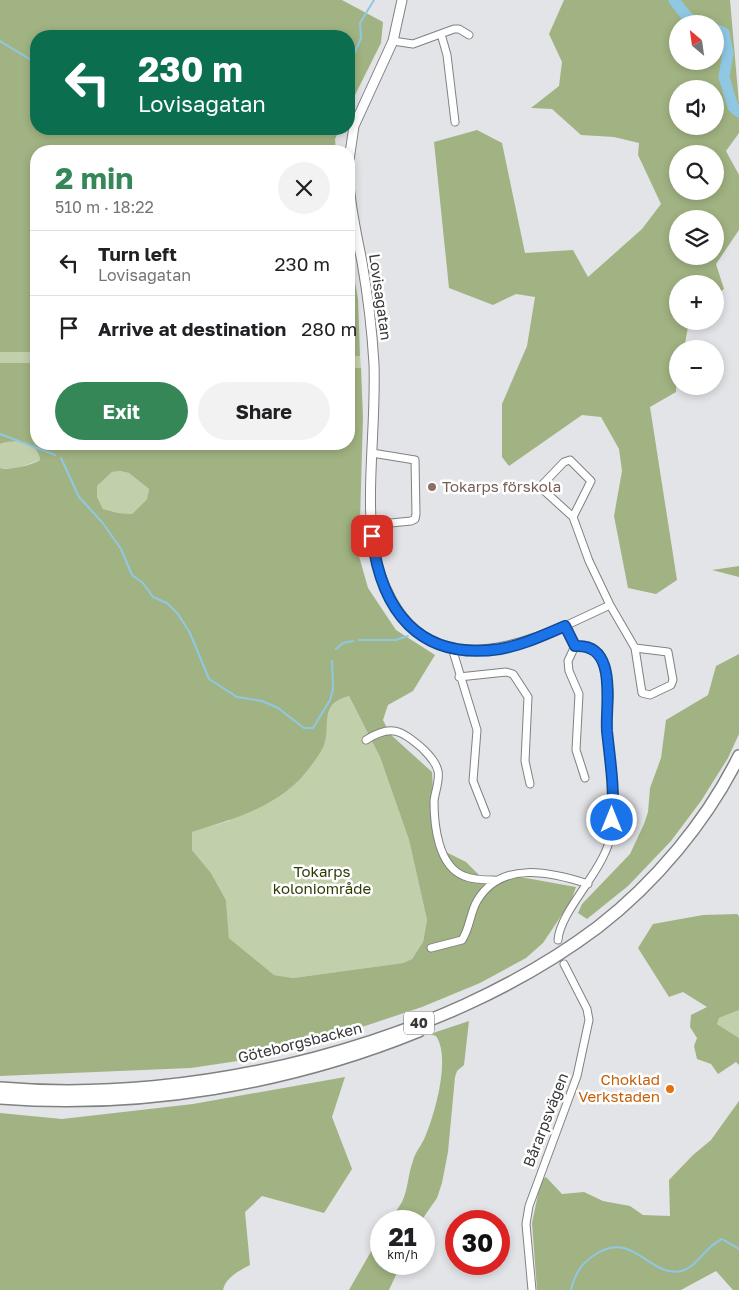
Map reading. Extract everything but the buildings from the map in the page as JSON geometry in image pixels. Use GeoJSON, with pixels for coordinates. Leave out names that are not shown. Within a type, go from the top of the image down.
{"type":"FeatureCollection","features":[{"type":"Feature","properties":{"kind":"highway","name":"Göteborgsbacken"},"geometry":{"type":"LineString","coordinates":[[0,1088],[71,1091],[126,1089],[179,1084],[232,1075],[330,1054],[425,1021],[475,1000],[552,958],[600,925],[621,907],[663,865],[683,841],[715,798],[739,756]]}},
{"type":"Feature","properties":{"kind":"highway","name":"Göteborgsbacken"},"geometry":{"type":"LineString","coordinates":[[0,1098],[71,1100],[126,1098],[233,1084],[302,1070],[368,1050],[477,1006],[554,966],[603,932],[668,870],[696,836],[739,771]]}},
{"type":"Feature","properties":{"kind":"street"},"geometry":{"type":"LineString","coordinates":[[355,129],[358,114],[396,41],[402,0]]}},
{"type":"Feature","properties":{"kind":"street"},"geometry":{"type":"LineString","coordinates":[[396,41],[413,44],[454,29],[459,29],[469,35]]}},
{"type":"Feature","properties":{"kind":"street"},"geometry":{"type":"LineString","coordinates":[[441,34],[446,55],[455,122]]}},
{"type":"Feature","properties":{"kind":"street","name":"Lovisagatan"},"geometry":{"type":"LineString","coordinates":[[355,223],[372,333],[374,388],[372,525],[379,572],[400,615],[420,636],[432,643],[472,651],[509,647],[565,626],[610,606]]}},
{"type":"Feature","properties":{"kind":"street"},"geometry":{"type":"LineString","coordinates":[[372,453],[415,460],[416,514],[415,519],[411,521],[372,525]]}},
{"type":"Feature","properties":{"kind":"street"},"geometry":{"type":"LineString","coordinates":[[573,517],[591,481],[570,460],[564,462],[540,487],[573,517],[610,606],[635,648],[642,692],[650,695],[671,685],[673,680],[668,652],[635,648]]}},
{"type":"Feature","properties":{"kind":"street"},"geometry":{"type":"LineString","coordinates":[[565,626],[575,646]]}},
{"type":"Feature","properties":{"kind":"street"},"geometry":{"type":"LineString","coordinates":[[575,646],[568,661],[569,671],[579,694],[576,750],[584,778]]}},
{"type":"Feature","properties":{"kind":"street"},"geometry":{"type":"LineString","coordinates":[[558,940],[560,926],[598,868],[610,838],[613,810],[607,727],[609,692],[604,668],[597,654],[587,647],[575,646]]}},
{"type":"Feature","properties":{"kind":"street"},"geometry":{"type":"LineString","coordinates":[[452,648],[459,677],[477,730],[473,781],[486,814]]}},
{"type":"Feature","properties":{"kind":"street"},"geometry":{"type":"LineString","coordinates":[[459,677],[506,672],[514,674],[528,696],[525,761],[530,784]]}},
{"type":"Feature","properties":{"kind":"street"},"geometry":{"type":"LineString","coordinates":[[366,740],[376,734],[392,730],[401,732],[427,753],[438,770],[435,814],[442,850],[458,874],[473,879],[494,880],[510,874],[528,872],[573,879],[588,884]]}},
{"type":"Feature","properties":{"kind":"street"},"geometry":{"type":"LineString","coordinates":[[431,948],[462,940],[476,903],[494,880]]}},
{"type":"Feature","properties":{"kind":"street","name":"Bårarpsvägen"},"geometry":{"type":"LineString","coordinates":[[532,1290],[526,1224],[529,1206],[578,1076],[589,1020],[587,1009],[564,964]]}},
{"type":"Feature","properties":{"kind":"green space"},"geometry":{"type":"Polygon","coordinates":[[[0,0],[342,0],[383,22],[381,43],[355,95],[355,30],[30,30],[30,135],[337,135],[336,145],[30,145],[30,352],[0,352],[0,0]]]}},
{"type":"Feature","properties":{"kind":"green space"},"geometry":{"type":"Polygon","coordinates":[[[564,0],[730,0],[739,104],[739,133],[726,151],[739,175],[739,230],[724,252],[724,210],[669,210],[669,265],[716,265],[720,275],[669,275],[669,330],[687,330],[686,340],[669,340],[669,395],[671,395],[650,407],[677,580],[656,594],[628,588],[614,516],[622,471],[619,449],[601,417],[582,415],[509,466],[502,457],[502,404],[527,346],[535,297],[516,294],[493,305],[449,288],[434,142],[477,130],[502,143],[525,253],[573,250],[588,277],[642,229],[661,204],[638,155],[639,143],[614,137],[581,135],[552,109],[531,108],[559,86],[562,62],[549,34],[564,0]]]}},
{"type":"Feature","properties":{"kind":"green space"},"geometry":{"type":"Polygon","coordinates":[[[355,282],[358,299],[360,356],[355,356],[355,282]]]}},
{"type":"Feature","properties":{"kind":"green space"},"geometry":{"type":"Polygon","coordinates":[[[0,352],[30,352],[30,363],[0,363],[0,352]]]}},
{"type":"Feature","properties":{"kind":"green space"},"geometry":{"type":"Polygon","coordinates":[[[355,356],[360,356],[361,368],[355,368],[355,356]]]}},
{"type":"Feature","properties":{"kind":"green space"},"geometry":{"type":"Polygon","coordinates":[[[0,363],[30,363],[30,445],[19,441],[0,444],[0,363]]]}},
{"type":"Feature","properties":{"kind":"green space"},"geometry":{"type":"Polygon","coordinates":[[[355,368],[361,368],[363,417],[359,556],[368,588],[396,630],[435,655],[413,691],[388,705],[383,720],[390,734],[432,772],[436,847],[466,862],[491,887],[509,875],[576,887],[571,901],[543,943],[526,958],[480,983],[422,1007],[278,1055],[191,1068],[0,1076],[0,468],[9,469],[32,464],[40,460],[36,450],[355,450],[355,368]],[[112,472],[97,486],[97,497],[103,509],[132,514],[147,499],[149,489],[129,473],[112,472]],[[349,696],[333,704],[329,710],[323,748],[306,772],[289,789],[263,806],[221,823],[192,832],[192,850],[211,873],[226,900],[229,938],[274,975],[293,978],[403,963],[412,959],[423,942],[427,920],[409,840],[380,757],[349,696]]]}},
{"type":"Feature","properties":{"kind":"green space"},"geometry":{"type":"Polygon","coordinates":[[[10,440],[25,443],[30,446],[30,450],[36,450],[40,460],[15,469],[0,468],[0,444],[10,440]]]}},
{"type":"Feature","properties":{"kind":"green space"},"geometry":{"type":"Polygon","coordinates":[[[112,472],[129,473],[149,489],[147,499],[132,514],[103,509],[97,497],[97,486],[112,472]]]}},
{"type":"Feature","properties":{"kind":"green space"},"geometry":{"type":"Polygon","coordinates":[[[739,566],[739,577],[712,570],[739,566]]]}},
{"type":"Feature","properties":{"kind":"green space"},"geometry":{"type":"Polygon","coordinates":[[[739,654],[739,734],[728,758],[701,801],[671,841],[628,886],[587,919],[578,913],[582,904],[630,854],[644,824],[648,812],[650,788],[661,758],[666,720],[708,695],[716,666],[739,654]]]}},
{"type":"Feature","properties":{"kind":"green space","name":"Tokarps koloniområde"},"geometry":{"type":"Polygon","coordinates":[[[349,696],[380,757],[409,840],[427,920],[423,942],[412,959],[403,963],[293,978],[274,975],[229,938],[226,900],[211,873],[192,850],[191,832],[229,821],[324,745],[327,714],[334,703],[349,696]]]}},
{"type":"Feature","properties":{"kind":"green space"},"geometry":{"type":"Polygon","coordinates":[[[737,914],[739,916],[739,1010],[719,1018],[717,1024],[739,1038],[739,1065],[736,1062],[718,1074],[711,1064],[697,1059],[694,1046],[697,1038],[690,1027],[691,1015],[707,1007],[683,992],[669,997],[638,948],[653,924],[703,915],[737,914]]]}},
{"type":"Feature","properties":{"kind":"green space"},"geometry":{"type":"Polygon","coordinates":[[[739,1010],[739,1038],[717,1024],[719,1018],[739,1010]]]}},
{"type":"Feature","properties":{"kind":"green space"},"geometry":{"type":"Polygon","coordinates":[[[469,1021],[464,1065],[457,1071],[455,1077],[448,1152],[437,1198],[429,1210],[397,1210],[404,1197],[414,1158],[425,1137],[440,1086],[442,1057],[440,1045],[436,1036],[430,1034],[469,1021]]]}},
{"type":"Feature","properties":{"kind":"green space"},"geometry":{"type":"Polygon","coordinates":[[[345,1077],[332,1117],[352,1169],[324,1213],[262,1196],[245,1212],[250,1265],[230,1278],[223,1290],[0,1290],[0,1113],[62,1119],[193,1104],[345,1077]]]}},
{"type":"Feature","properties":{"kind":"green space"},"geometry":{"type":"Polygon","coordinates":[[[739,1101],[739,1290],[733,1290],[716,1271],[681,1290],[537,1290],[532,1223],[541,1180],[546,1177],[562,1194],[584,1192],[603,1201],[630,1206],[643,1215],[670,1216],[669,1180],[693,1155],[711,1140],[739,1101]]]}},
{"type":"Feature","properties":{"kind":"green space"},"geometry":{"type":"Polygon","coordinates":[[[370,1253],[370,1275],[396,1275],[389,1290],[349,1290],[370,1253]]]}},
{"type":"Feature","properties":{"kind":"waterway"},"geometry":{"type":"LineString","coordinates":[[355,52],[361,38],[360,23],[374,0]]}},
{"type":"Feature","properties":{"kind":"waterway"},"geometry":{"type":"LineString","coordinates":[[674,0],[686,15]]}},
{"type":"Feature","properties":{"kind":"waterway"},"geometry":{"type":"LineString","coordinates":[[724,33],[728,53],[724,77],[733,107],[739,112]]}},
{"type":"Feature","properties":{"kind":"waterway"},"geometry":{"type":"LineString","coordinates":[[0,41],[30,59]]}},
{"type":"Feature","properties":{"kind":"waterway"},"geometry":{"type":"LineString","coordinates":[[0,434],[30,445]]}},
{"type":"Feature","properties":{"kind":"waterway"},"geometry":{"type":"LineString","coordinates":[[42,450],[55,455]]}},
{"type":"Feature","properties":{"kind":"waterway"},"geometry":{"type":"LineString","coordinates":[[61,458],[79,497],[102,522],[121,549],[132,575],[143,583],[153,597],[167,603],[178,614],[190,633],[209,679],[237,697],[262,701],[278,708],[304,728],[313,728],[330,700],[333,689],[332,661]]}},
{"type":"Feature","properties":{"kind":"waterway"},"geometry":{"type":"LineString","coordinates":[[359,640],[396,640],[408,636]]}},
{"type":"Feature","properties":{"kind":"waterway"},"geometry":{"type":"LineString","coordinates":[[336,649],[343,643],[353,641]]}},
{"type":"Feature","properties":{"kind":"waterway"},"geometry":{"type":"LineString","coordinates":[[571,1290],[574,1279],[583,1265],[591,1257],[609,1248],[621,1248],[631,1251],[660,1268],[670,1271],[687,1269],[710,1247],[722,1239],[739,1249]]}},
{"type":"Feature","properties":{"kind":"place","name":"Tokarps förskola"},"geometry":{"type":"Point","coordinates":[432,487]}},
{"type":"Feature","properties":{"kind":"place","name":"Choklad Verkstaden"},"geometry":{"type":"Point","coordinates":[670,1089]}},
{"type":"Feature","properties":{"kind":"route"},"geometry":{"type":"LineString","coordinates":[[372,536],[379,572],[394,606],[411,628],[432,643],[472,651],[500,649],[533,640],[565,626],[575,646],[591,648],[597,654],[604,668],[609,692],[607,727],[612,789],[612,820]]}}]}
